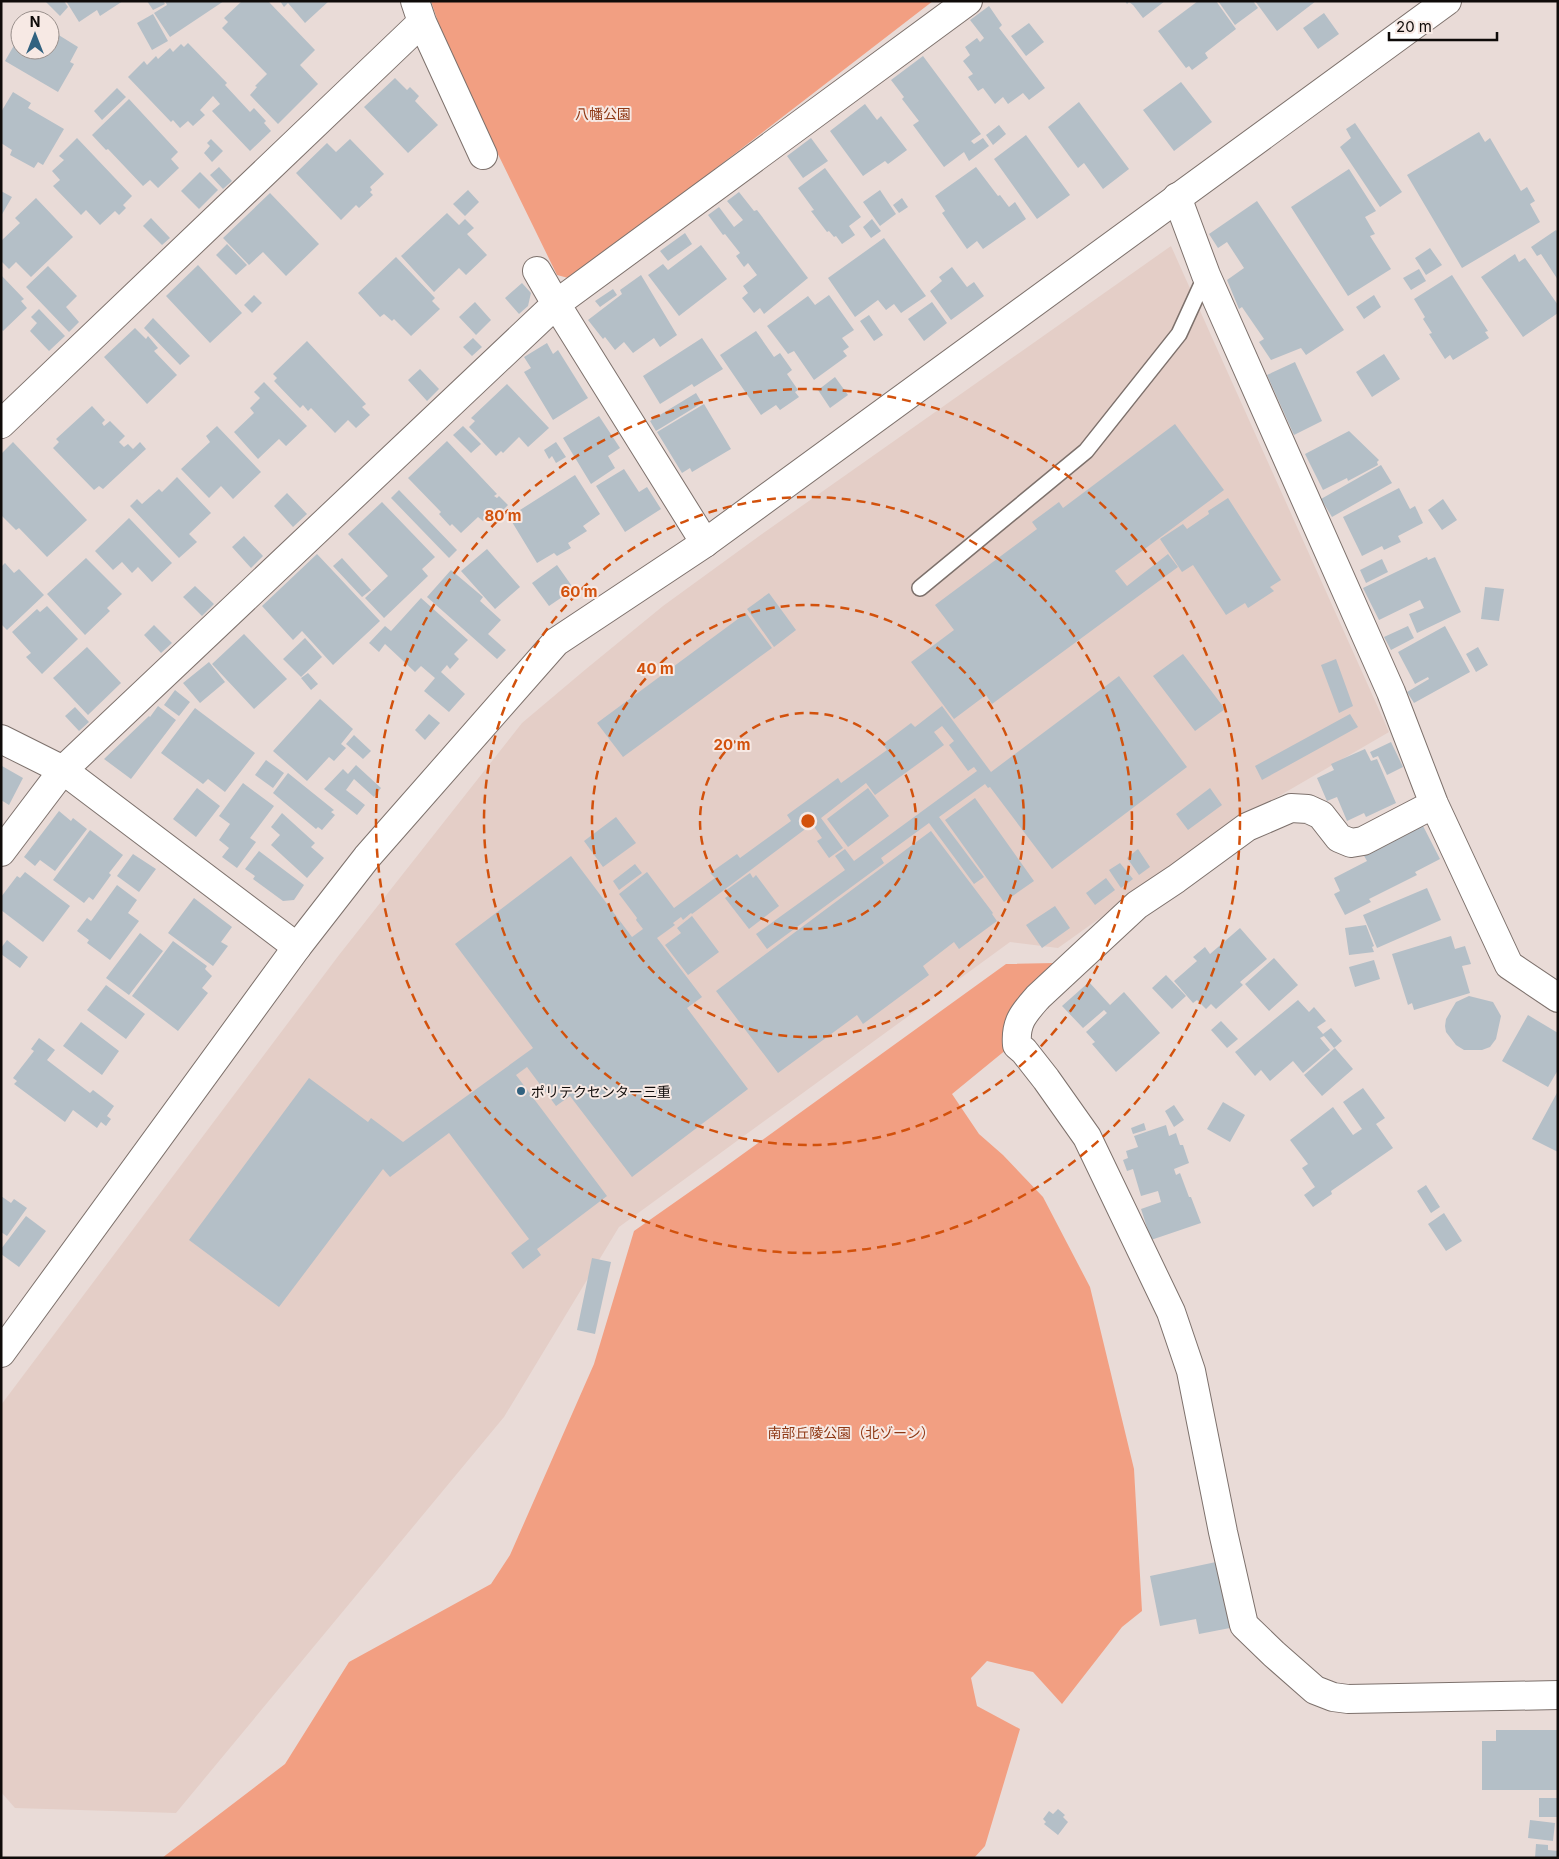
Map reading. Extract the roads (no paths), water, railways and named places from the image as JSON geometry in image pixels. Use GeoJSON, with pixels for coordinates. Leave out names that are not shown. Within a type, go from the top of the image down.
{"type":"FeatureCollection","features":[{"type":"Feature","properties":{"kind":"street"},"geometry":{"type":"LineString","coordinates":[[1,852],[63,770],[556,304],[968,1]]}},
{"type":"Feature","properties":{"kind":"street"},"geometry":{"type":"LineString","coordinates":[[1,1353],[297,947],[367,857],[556,642],[705,543],[1447,1]]}},
{"type":"Feature","properties":{"kind":"street"},"geometry":{"type":"LineString","coordinates":[[7,410],[419,12],[483,154]]}},
{"type":"Feature","properties":{"kind":"street"},"geometry":{"type":"LineString","coordinates":[[1177,197],[1206,275],[1391,692],[1434,804],[1509,965],[1558,998]]}},
{"type":"Feature","properties":{"kind":"street"},"geometry":{"type":"LineString","coordinates":[[537,271],[705,543]]}},
{"type":"Feature","properties":{"kind":"street"},"geometry":{"type":"LineString","coordinates":[[1,739],[63,770],[297,947]]}},
{"type":"Feature","properties":{"kind":"street"},"geometry":{"type":"LineString","coordinates":[[1434,804],[1363,841],[1351,843],[1339,838],[1321,815],[1308,809],[1291,808],[1247,827],[1137,905],[1038,997],[1024,1014],[1018,1025],[1016,1032],[1017,1045],[1046,1079],[1087,1137],[1171,1312],[1191,1371],[1223,1532],[1244,1625],[1315,1690],[1333,1697],[1348,1700],[1558,1695]]}},
{"type":"Feature","properties":{"kind":"lane"},"geometry":{"type":"LineString","coordinates":[[920,588],[1086,451],[1179,334],[1206,275]]}},
{"type":"Feature","properties":{"kind":"place","name":"ポリテクセンター三重"},"geometry":{"type":"Point","coordinates":[521,1091]}},
{"type":"Feature","properties":{"kind":"park label","name":"八幡公園"},"geometry":{"type":"Point","coordinates":[603,113]}},
{"type":"Feature","properties":{"kind":"park label","name":"南部丘陵公園（北ゾーン）"},"geometry":{"type":"Point","coordinates":[851,1432]}}]}
